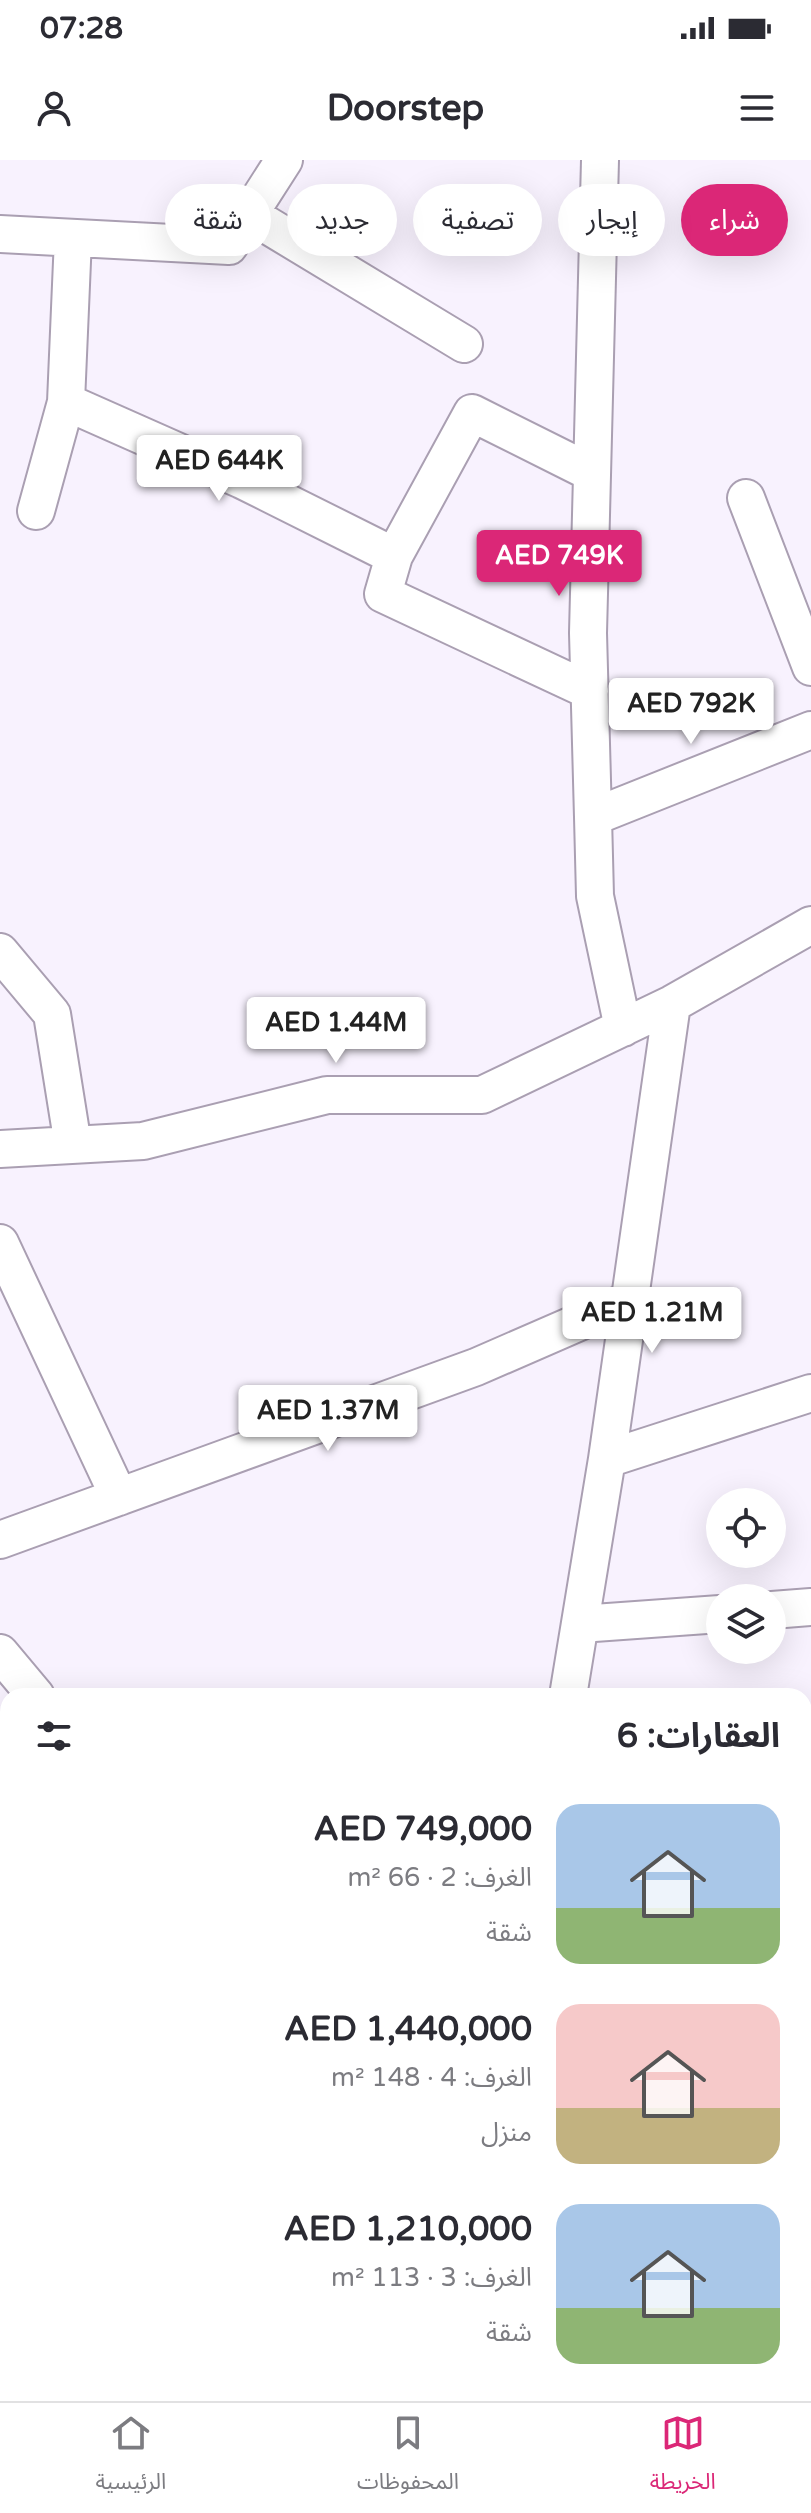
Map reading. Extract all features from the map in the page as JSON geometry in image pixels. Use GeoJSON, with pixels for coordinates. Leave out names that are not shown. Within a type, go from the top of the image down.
{"type":"FeatureCollection","features":[{"type":"Feature","properties":{"kind":"street"},"geometry":{"type":"LineString","coordinates":[[268,184],[284,160]]}},
{"type":"Feature","properties":{"kind":"street"},"geometry":{"type":"LineString","coordinates":[[600,160],[590,691],[595,896],[623,1028]]}},
{"type":"Feature","properties":{"kind":"street"},"geometry":{"type":"LineString","coordinates":[[271,227],[464,344]]}},
{"type":"Feature","properties":{"kind":"street"},"geometry":{"type":"LineString","coordinates":[[0,234],[165,243]]}},
{"type":"Feature","properties":{"kind":"street"},"geometry":{"type":"LineString","coordinates":[[36,511],[66,402],[73,238]]}},
{"type":"Feature","properties":{"kind":"street"},"geometry":{"type":"LineString","coordinates":[[66,402],[242,480],[394,556]]}},
{"type":"Feature","properties":{"kind":"street"},"geometry":{"type":"LineString","coordinates":[[590,691],[383,594],[394,556],[472,413],[592,473]]}},
{"type":"Feature","properties":{"kind":"street"},"geometry":{"type":"LineString","coordinates":[[746,498],[811,667]]}},
{"type":"Feature","properties":{"kind":"street"},"geometry":{"type":"LineString","coordinates":[[593,817],[811,730]]}},
{"type":"Feature","properties":{"kind":"street"},"geometry":{"type":"LineString","coordinates":[[0,1149],[143,1141],[327,1095],[482,1095],[672,1004],[811,925]]}},
{"type":"Feature","properties":{"kind":"street"},"geometry":{"type":"LineString","coordinates":[[0,952],[52,1014],[73,1145]]}},
{"type":"Feature","properties":{"kind":"street"},"geometry":{"type":"LineString","coordinates":[[569,1688],[607,1459],[672,1004]]}},
{"type":"Feature","properties":{"kind":"street"},"geometry":{"type":"LineString","coordinates":[[0,1243],[119,1497]]}},
{"type":"Feature","properties":{"kind":"street"},"geometry":{"type":"LineString","coordinates":[[0,1540],[476,1367],[630,1300]]}},
{"type":"Feature","properties":{"kind":"street"},"geometry":{"type":"LineString","coordinates":[[607,1459],[811,1393]]}},
{"type":"Feature","properties":{"kind":"street"},"geometry":{"type":"LineString","coordinates":[[786,1609],[811,1607]]}},
{"type":"Feature","properties":{"kind":"street"},"geometry":{"type":"LineString","coordinates":[[580,1624],[706,1615]]}},
{"type":"Feature","properties":{"kind":"street"},"geometry":{"type":"LineString","coordinates":[[0,1653],[29,1688]]}}]}
